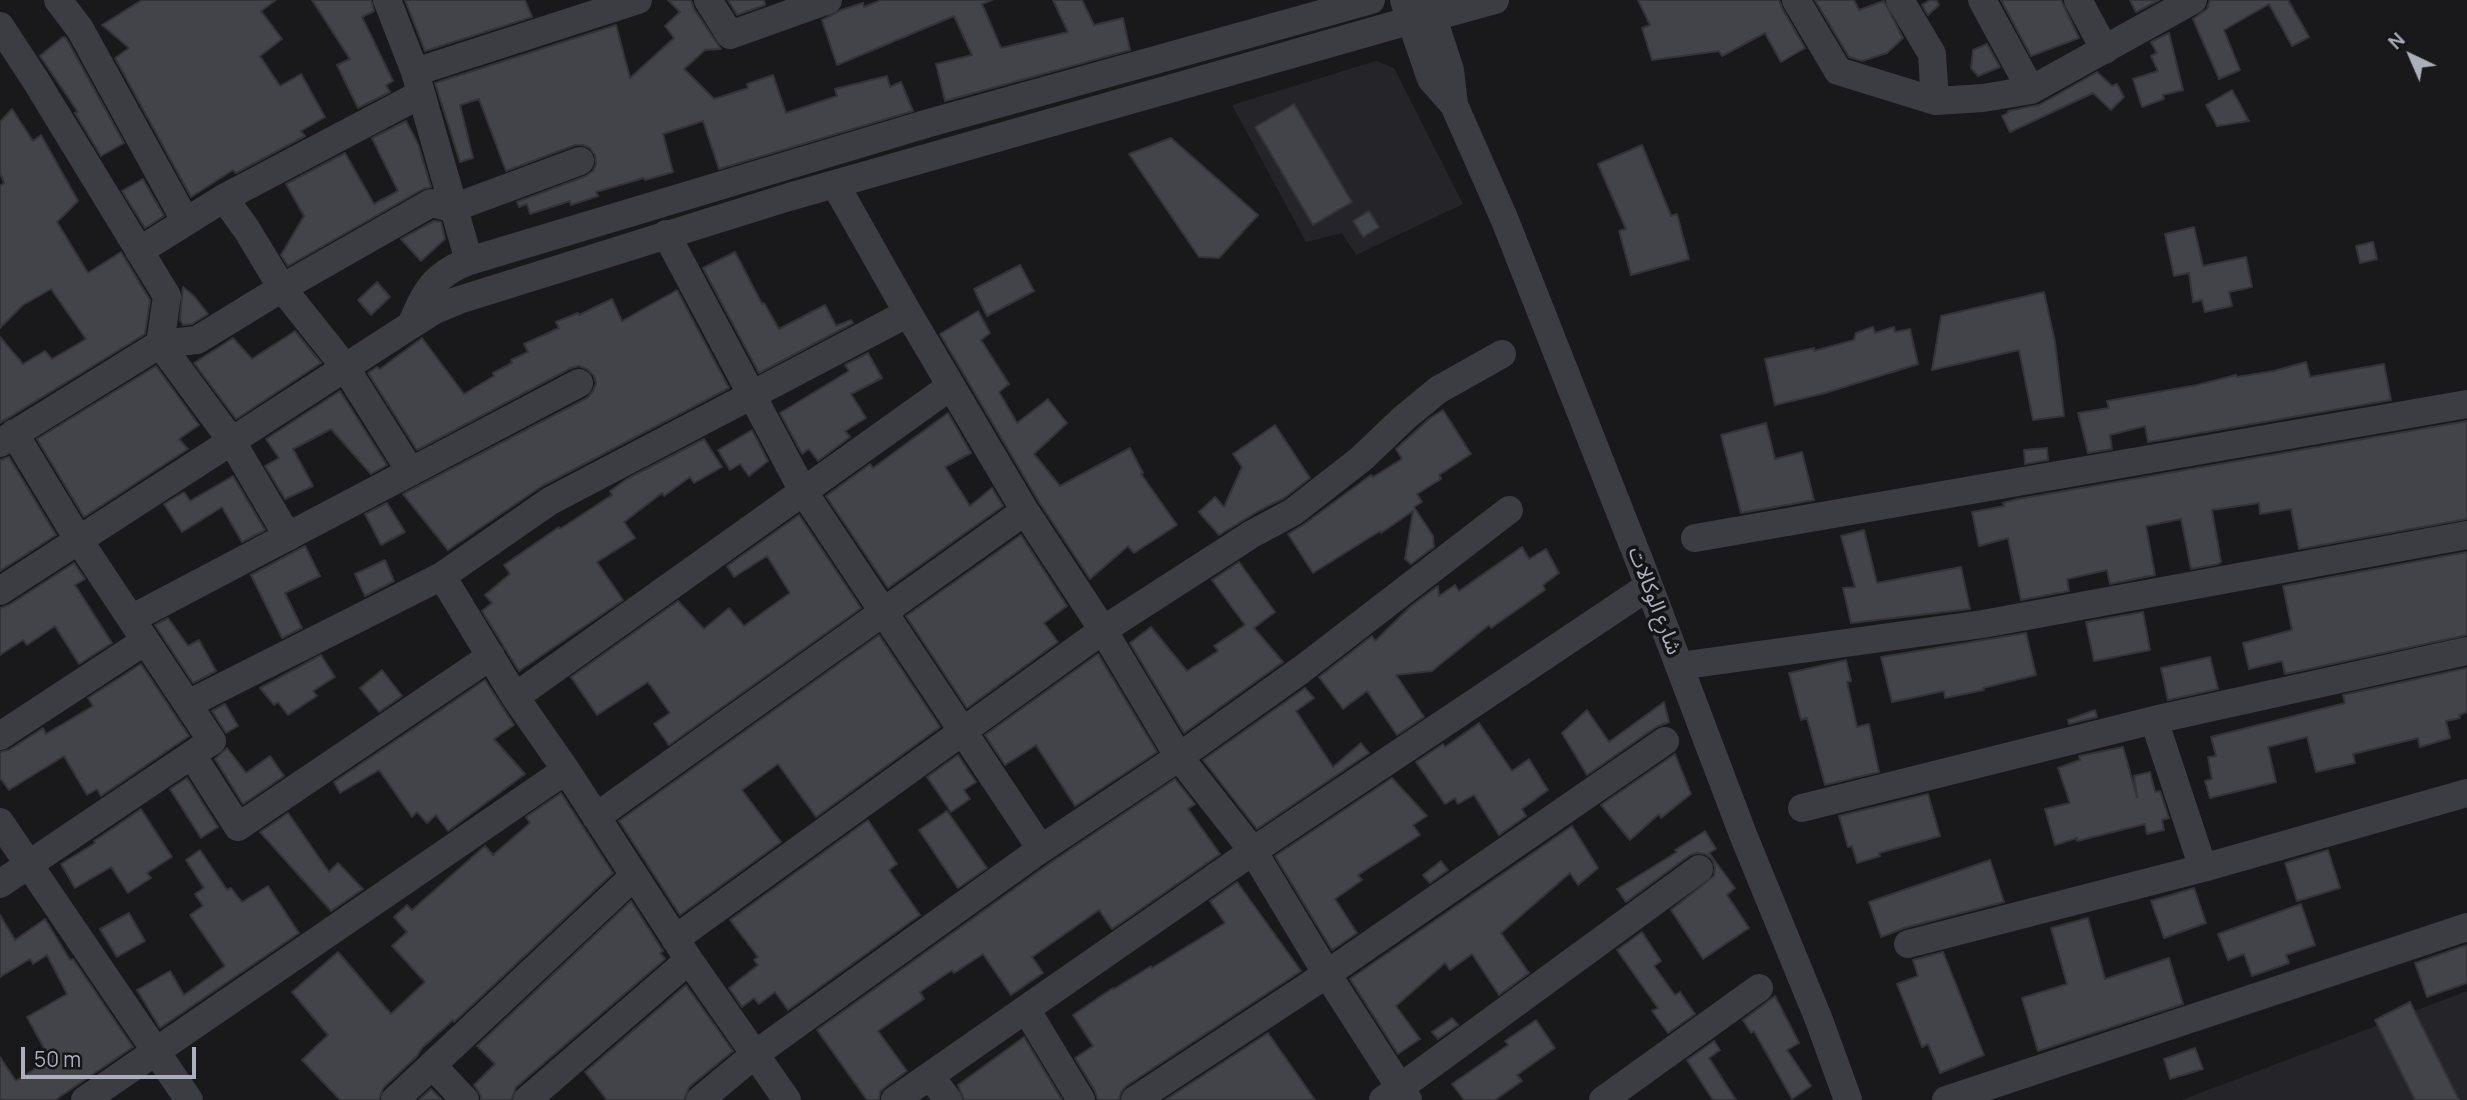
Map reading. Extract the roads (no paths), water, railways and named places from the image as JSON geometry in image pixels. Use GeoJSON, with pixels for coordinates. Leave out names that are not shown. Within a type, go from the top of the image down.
{"type":"FeatureCollection","features":[{"type":"Feature","properties":{"kind":"street"},"geometry":{"type":"LineString","coordinates":[[58,0],[80,29],[186,222]]}},
{"type":"Feature","properties":{"kind":"street"},"geometry":{"type":"LineString","coordinates":[[387,0],[418,83],[469,261]]}},
{"type":"Feature","properties":{"kind":"street"},"geometry":{"type":"LineString","coordinates":[[139,251],[418,83],[638,0]]}},
{"type":"Feature","properties":{"kind":"street"},"geometry":{"type":"LineString","coordinates":[[708,0],[730,35],[828,0]]}},
{"type":"Feature","properties":{"kind":"street"},"geometry":{"type":"LineString","coordinates":[[411,325],[425,292],[433,283],[452,267],[469,261],[929,123],[1371,0]]}},
{"type":"Feature","properties":{"kind":"street"},"geometry":{"type":"LineString","coordinates":[[0,591],[411,325],[435,310],[477,292],[1419,9],[1495,0]]}},
{"type":"Feature","properties":{"kind":"street"},"geometry":{"type":"LineString","coordinates":[[1796,0],[1838,71],[1935,101],[2031,90],[2193,0]]}},
{"type":"Feature","properties":{"kind":"street"},"geometry":{"type":"LineString","coordinates":[[1900,0],[1933,54],[1935,101]]}},
{"type":"Feature","properties":{"kind":"street"},"geometry":{"type":"LineString","coordinates":[[1982,0],[2031,90]]}},
{"type":"Feature","properties":{"kind":"street"},"geometry":{"type":"LineString","coordinates":[[2078,0],[2105,50]]}},
{"type":"Feature","properties":{"kind":"street","name":"شارع الوكالات"},"geometry":{"type":"LineString","coordinates":[[1419,9],[1450,70],[1454,105],[1504,218],[1848,1100]]}},
{"type":"Feature","properties":{"kind":"street"},"geometry":{"type":"LineString","coordinates":[[0,26],[167,296],[160,344],[231,440],[288,537]]}},
{"type":"Feature","properties":{"kind":"street"},"geometry":{"type":"LineString","coordinates":[[929,123],[938,153]]}},
{"type":"Feature","properties":{"kind":"street"},"geometry":{"type":"LineString","coordinates":[[0,884],[212,741],[78,539],[4,440],[160,344],[197,340],[431,203],[453,208],[580,161]]}},
{"type":"Feature","properties":{"kind":"street"},"geometry":{"type":"LineString","coordinates":[[835,184],[1025,512],[1103,630],[1179,757],[1253,851],[1397,1096],[1699,869]]}},
{"type":"Feature","properties":{"kind":"street"},"geometry":{"type":"LineString","coordinates":[[224,198],[282,288],[345,367],[411,472]]}},
{"type":"Feature","properties":{"kind":"street"},"geometry":{"type":"LineString","coordinates":[[666,234],[803,491],[1041,849]]}},
{"type":"Feature","properties":{"kind":"street"},"geometry":{"type":"LineString","coordinates":[[188,704],[442,576],[550,500],[752,397],[908,313]]}},
{"type":"Feature","properties":{"kind":"street"},"geometry":{"type":"LineString","coordinates":[[527,1100],[682,949],[962,733],[1103,630],[1252,534],[1293,512],[1361,459],[1438,390],[1502,354]]}},
{"type":"Feature","properties":{"kind":"street"},"geometry":{"type":"LineString","coordinates":[[0,736],[138,630],[288,537],[579,383]]}},
{"type":"Feature","properties":{"kind":"street"},"geometry":{"type":"LineString","coordinates":[[515,697],[951,386]]}},
{"type":"Feature","properties":{"kind":"street"},"geometry":{"type":"LineString","coordinates":[[1695,538],[2467,404]]}},
{"type":"Feature","properties":{"kind":"street"},"geometry":{"type":"LineString","coordinates":[[700,1100],[754,1055],[1041,849],[1179,757],[1301,670],[1509,510]]}},
{"type":"Feature","properties":{"kind":"street"},"geometry":{"type":"LineString","coordinates":[[596,817],[1025,512]]}},
{"type":"Feature","properties":{"kind":"street"},"geometry":{"type":"LineString","coordinates":[[1679,666],[1983,624],[2467,535]]}},
{"type":"Feature","properties":{"kind":"street"},"geometry":{"type":"LineString","coordinates":[[442,576],[515,697],[566,770],[682,949],[787,1100]]}},
{"type":"Feature","properties":{"kind":"street"},"geometry":{"type":"LineString","coordinates":[[895,1100],[1253,851],[1649,586]]}},
{"type":"Feature","properties":{"kind":"street"},"geometry":{"type":"LineString","coordinates":[[1802,808],[2154,720],[2467,651]]}},
{"type":"Feature","properties":{"kind":"street"},"geometry":{"type":"LineString","coordinates":[[192,755],[238,827],[491,656]]}},
{"type":"Feature","properties":{"kind":"street"},"geometry":{"type":"LineString","coordinates":[[2154,720],[2203,868]]}},
{"type":"Feature","properties":{"kind":"street"},"geometry":{"type":"LineString","coordinates":[[1135,1100],[1327,974],[1665,741]]}},
{"type":"Feature","properties":{"kind":"street"},"geometry":{"type":"LineString","coordinates":[[85,1100],[566,770]]}},
{"type":"Feature","properties":{"kind":"street"},"geometry":{"type":"LineString","coordinates":[[1908,944],[2203,868],[2467,793]]}},
{"type":"Feature","properties":{"kind":"street"},"geometry":{"type":"LineString","coordinates":[[0,822],[190,1100]]}},
{"type":"Feature","properties":{"kind":"street"},"geometry":{"type":"LineString","coordinates":[[395,1100],[634,876]]}},
{"type":"Feature","properties":{"kind":"street"},"geometry":{"type":"LineString","coordinates":[[1946,1100],[2467,927]]}},
{"type":"Feature","properties":{"kind":"street"},"geometry":{"type":"LineString","coordinates":[[1603,1100],[1759,988]]}},
{"type":"Feature","properties":{"kind":"street"},"geometry":{"type":"LineString","coordinates":[[1026,1009],[1081,1100]]}},
{"type":"Feature","properties":{"kind":"street"},"geometry":{"type":"LineString","coordinates":[[432,1065],[465,1100]]}},
{"type":"Feature","properties":{"kind":"street"},"geometry":{"type":"LineString","coordinates":[[931,1077],[948,1100]]}}]}
